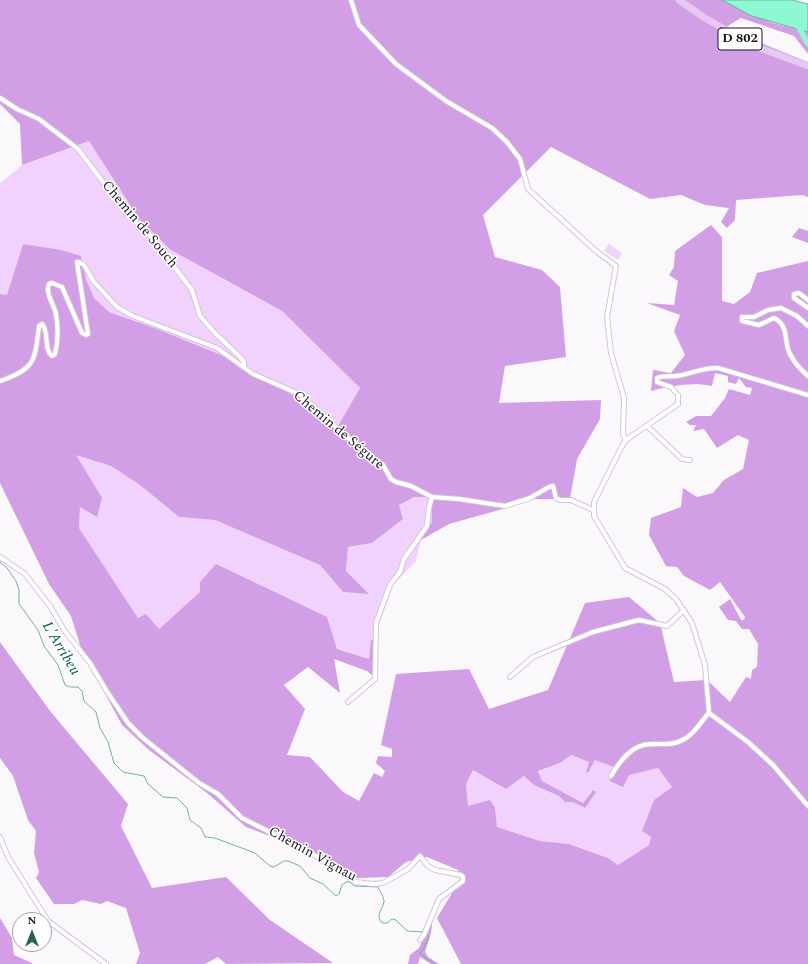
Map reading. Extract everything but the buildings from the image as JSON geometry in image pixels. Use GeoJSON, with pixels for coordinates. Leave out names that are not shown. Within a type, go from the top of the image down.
{"type":"FeatureCollection","features":[{"type":"Feature","properties":{"kind":"main road","name":"D 802"},"geometry":{"type":"LineString","coordinates":[[679,0],[747,42],[808,66]]}},
{"type":"Feature","properties":{"kind":"street"},"geometry":{"type":"LineString","coordinates":[[351,0],[359,25],[396,64],[446,101],[475,117],[502,138],[520,159],[528,189],[596,251],[616,266],[607,317],[611,353],[624,398],[623,434],[626,440]]}},
{"type":"Feature","properties":{"kind":"street","name":"Chemin de Souch"},"geometry":{"type":"LineString","coordinates":[[0,98],[17,109],[39,119],[78,148],[128,215],[150,235],[192,290],[200,316],[215,334],[240,357],[244,362],[244,368],[253,374]]}},
{"type":"Feature","properties":{"kind":"street"},"geometry":{"type":"LineString","coordinates":[[0,381],[26,370],[33,360],[39,326],[42,324],[46,332],[48,351],[52,356],[55,354],[57,322],[55,311],[48,295],[48,284],[52,283],[62,287],[82,333],[86,335],[88,334],[82,287],[76,267],[77,262],[84,265],[94,282],[117,307],[139,319],[217,348],[244,368]]}},
{"type":"Feature","properties":{"kind":"street"},"geometry":{"type":"LineString","coordinates":[[808,300],[799,293],[794,294],[794,298],[808,308]]}},
{"type":"Feature","properties":{"kind":"street"},"geometry":{"type":"LineString","coordinates":[[808,326],[797,316],[781,308],[768,310],[754,317],[742,317],[742,321],[758,325],[774,318],[783,324],[789,353],[808,376]]}},
{"type":"Feature","properties":{"kind":"street"},"geometry":{"type":"LineString","coordinates":[[611,776],[618,764],[630,752],[644,745],[665,746],[686,738],[709,713],[705,664],[692,623],[684,610],[666,589],[625,568],[597,522],[592,510],[594,502],[626,440],[678,404],[678,395],[675,389],[658,382],[657,378],[718,368],[808,395]]}},
{"type":"Feature","properties":{"kind":"street","name":"Chemin de Ségure"},"geometry":{"type":"LineString","coordinates":[[253,374],[299,394],[364,452],[383,465],[391,479],[411,486],[432,497],[505,506],[517,503],[553,486],[556,498],[560,500],[571,500],[592,510]]}},
{"type":"Feature","properties":{"kind":"street"},"geometry":{"type":"LineString","coordinates":[[648,426],[682,459],[690,460]]}},
{"type":"Feature","properties":{"kind":"street"},"geometry":{"type":"LineString","coordinates":[[348,702],[375,679],[376,622],[390,585],[400,572],[404,559],[427,526],[432,497]]}},
{"type":"Feature","properties":{"kind":"street","name":"Chemin Vignau"},"geometry":{"type":"LineString","coordinates":[[0,557],[8,564],[21,570],[50,606],[70,638],[90,663],[128,723],[143,738],[199,783],[218,794],[242,818],[311,853],[356,882],[373,884],[382,883],[408,869],[420,856],[428,866],[435,870],[461,875],[463,877],[462,881],[440,899],[424,935],[420,940]]}},
{"type":"Feature","properties":{"kind":"street"},"geometry":{"type":"LineString","coordinates":[[510,677],[533,657],[594,632],[639,620],[667,626],[684,610]]}},
{"type":"Feature","properties":{"kind":"street"},"geometry":{"type":"LineString","coordinates":[[709,713],[748,742],[773,764],[808,806]]}},
{"type":"Feature","properties":{"kind":"street"},"geometry":{"type":"LineString","coordinates":[[0,837],[8,857],[48,921],[106,964]]}},
{"type":"Feature","properties":{"kind":"shaded area"},"geometry":{"type":"Polygon","coordinates":[[[0,0],[722,0],[773,23],[808,32],[808,54],[794,36],[741,18],[726,27],[746,37],[808,62],[808,197],[802,195],[736,200],[735,220],[727,228],[721,222],[729,208],[705,205],[681,195],[650,199],[551,147],[483,215],[495,257],[542,270],[560,287],[566,357],[505,366],[499,403],[601,400],[600,419],[577,459],[570,499],[529,499],[510,507],[449,524],[421,540],[432,522],[431,497],[414,497],[399,505],[403,519],[372,543],[348,547],[346,571],[369,594],[343,592],[320,565],[215,520],[179,517],[140,485],[111,466],[76,455],[102,498],[97,517],[80,507],[79,528],[138,618],[146,614],[159,629],[200,592],[200,582],[216,564],[327,617],[337,649],[369,659],[371,640],[374,640],[373,676],[367,671],[334,659],[340,693],[308,667],[284,685],[305,709],[287,755],[310,757],[343,792],[359,801],[374,773],[382,777],[385,771],[376,763],[378,756],[392,757],[392,749],[381,745],[396,674],[469,669],[489,709],[548,690],[585,603],[629,597],[660,623],[674,682],[707,680],[730,702],[746,677],[751,679],[752,670],[757,667],[758,644],[749,629],[742,629],[736,621],[728,620],[719,607],[730,599],[741,620],[744,620],[745,617],[720,582],[710,590],[684,576],[677,567],[666,566],[649,535],[651,518],[681,507],[683,488],[697,497],[713,493],[724,480],[743,469],[749,440],[738,435],[717,448],[704,429],[693,431],[696,425],[690,425],[686,422],[696,416],[711,416],[725,398],[729,389],[750,395],[752,388],[746,387],[739,378],[736,384],[728,382],[728,376],[715,373],[712,386],[674,386],[651,391],[653,370],[671,373],[685,355],[674,331],[680,315],[647,303],[674,305],[678,281],[669,275],[674,267],[675,251],[711,225],[722,237],[722,301],[734,304],[750,292],[757,273],[808,261],[808,964],[461,964],[437,918],[460,880],[458,870],[427,857],[406,862],[388,877],[357,878],[343,873],[275,838],[246,827],[207,793],[149,750],[122,725],[82,651],[71,616],[49,584],[0,483],[0,294],[7,295],[23,244],[61,250],[81,256],[86,279],[94,298],[109,312],[152,327],[221,355],[301,400],[337,428],[360,388],[282,311],[171,250],[139,219],[89,141],[22,165],[20,124],[0,104],[0,0]],[[571,755],[560,763],[538,771],[542,781],[583,803],[593,790],[596,792],[585,808],[573,802],[565,802],[559,796],[534,785],[524,776],[506,789],[473,770],[466,784],[468,806],[490,800],[495,808],[497,827],[540,841],[569,844],[608,858],[618,865],[649,845],[651,837],[642,831],[654,800],[672,787],[658,768],[629,775],[623,787],[610,781],[614,767],[595,760],[588,773],[586,772],[589,762],[571,755]]]}},
{"type":"Feature","properties":{"kind":"shaded area"},"geometry":{"type":"Polygon","coordinates":[[[722,0],[792,0],[808,4],[808,32],[752,16],[722,0]]]}},
{"type":"Feature","properties":{"kind":"shaded area"},"geometry":{"type":"Polygon","coordinates":[[[89,141],[139,219],[223,279],[282,311],[360,388],[337,429],[152,327],[109,312],[94,298],[86,279],[81,256],[23,244],[7,296],[0,294],[0,183],[22,165],[89,141]]]}},
{"type":"Feature","properties":{"kind":"shaded area"},"geometry":{"type":"Polygon","coordinates":[[[799,228],[808,231],[808,243],[792,237],[799,228]]]}},
{"type":"Feature","properties":{"kind":"shaded area"},"geometry":{"type":"Polygon","coordinates":[[[609,244],[622,253],[618,260],[604,251],[609,244]]]}},
{"type":"Feature","properties":{"kind":"shaded area"},"geometry":{"type":"Polygon","coordinates":[[[75,454],[111,466],[140,485],[179,517],[215,520],[320,565],[343,592],[369,594],[346,571],[348,547],[372,543],[403,519],[399,505],[414,497],[431,497],[432,522],[421,540],[416,561],[393,585],[378,628],[377,674],[373,676],[374,640],[371,640],[369,659],[337,649],[327,617],[200,592],[159,629],[138,618],[79,528],[80,507],[75,454]]]}},
{"type":"Feature","properties":{"kind":"shaded area"},"geometry":{"type":"Polygon","coordinates":[[[0,642],[50,711],[128,804],[121,826],[152,888],[226,877],[270,920],[333,963],[226,964],[218,957],[205,964],[136,964],[140,953],[126,908],[107,901],[101,904],[82,900],[74,904],[54,904],[36,878],[39,872],[34,853],[36,831],[28,820],[13,776],[0,758],[0,642]]]}},
{"type":"Feature","properties":{"kind":"shaded area"},"geometry":{"type":"Polygon","coordinates":[[[571,755],[589,762],[586,772],[588,773],[595,760],[614,767],[623,786],[628,775],[658,768],[672,787],[654,800],[643,831],[651,837],[649,845],[618,865],[608,858],[569,844],[540,841],[497,827],[495,808],[468,806],[466,784],[473,770],[506,789],[524,776],[534,785],[559,796],[565,802],[573,802],[585,808],[592,790],[583,803],[542,781],[538,771],[560,763],[571,755]]]}},
{"type":"Feature","properties":{"kind":"shaded area"},"geometry":{"type":"Polygon","coordinates":[[[0,918],[12,938],[12,952],[14,952],[14,955],[32,964],[0,964],[0,918]]]}},
{"type":"Feature","properties":{"kind":"shaded area"},"geometry":{"type":"Polygon","coordinates":[[[429,924],[432,924],[431,933],[425,952],[428,957],[439,964],[431,964],[420,957],[418,964],[408,964],[410,955],[419,948],[429,924]]]}},
{"type":"Feature","properties":{"kind":"waterway"},"geometry":{"type":"LineString","coordinates":[[797,24],[808,44]]}},
{"type":"Feature","properties":{"kind":"waterway","name":"L'Arribeu"},"geometry":{"type":"LineString","coordinates":[[0,562],[7,568],[16,581],[19,590],[19,604],[38,630],[44,646],[58,665],[65,685],[70,687],[78,687],[82,691],[84,701],[96,712],[100,728],[108,742],[114,763],[123,772],[144,776],[148,784],[163,797],[177,798],[187,808],[190,820],[201,828],[205,837],[215,838],[255,853],[270,866],[274,867],[284,861],[300,866],[310,878],[323,884],[336,896],[339,894],[342,885],[346,882],[350,882],[354,886],[378,887],[384,900],[379,915],[382,923],[387,923],[392,919],[396,920],[407,931],[423,932]]}},
{"type":"Feature","properties":{"kind":"waterway","name":"L'Arribeu"},"geometry":{"type":"LineString","coordinates":[[426,933],[429,938],[420,954],[435,964]]}}]}
